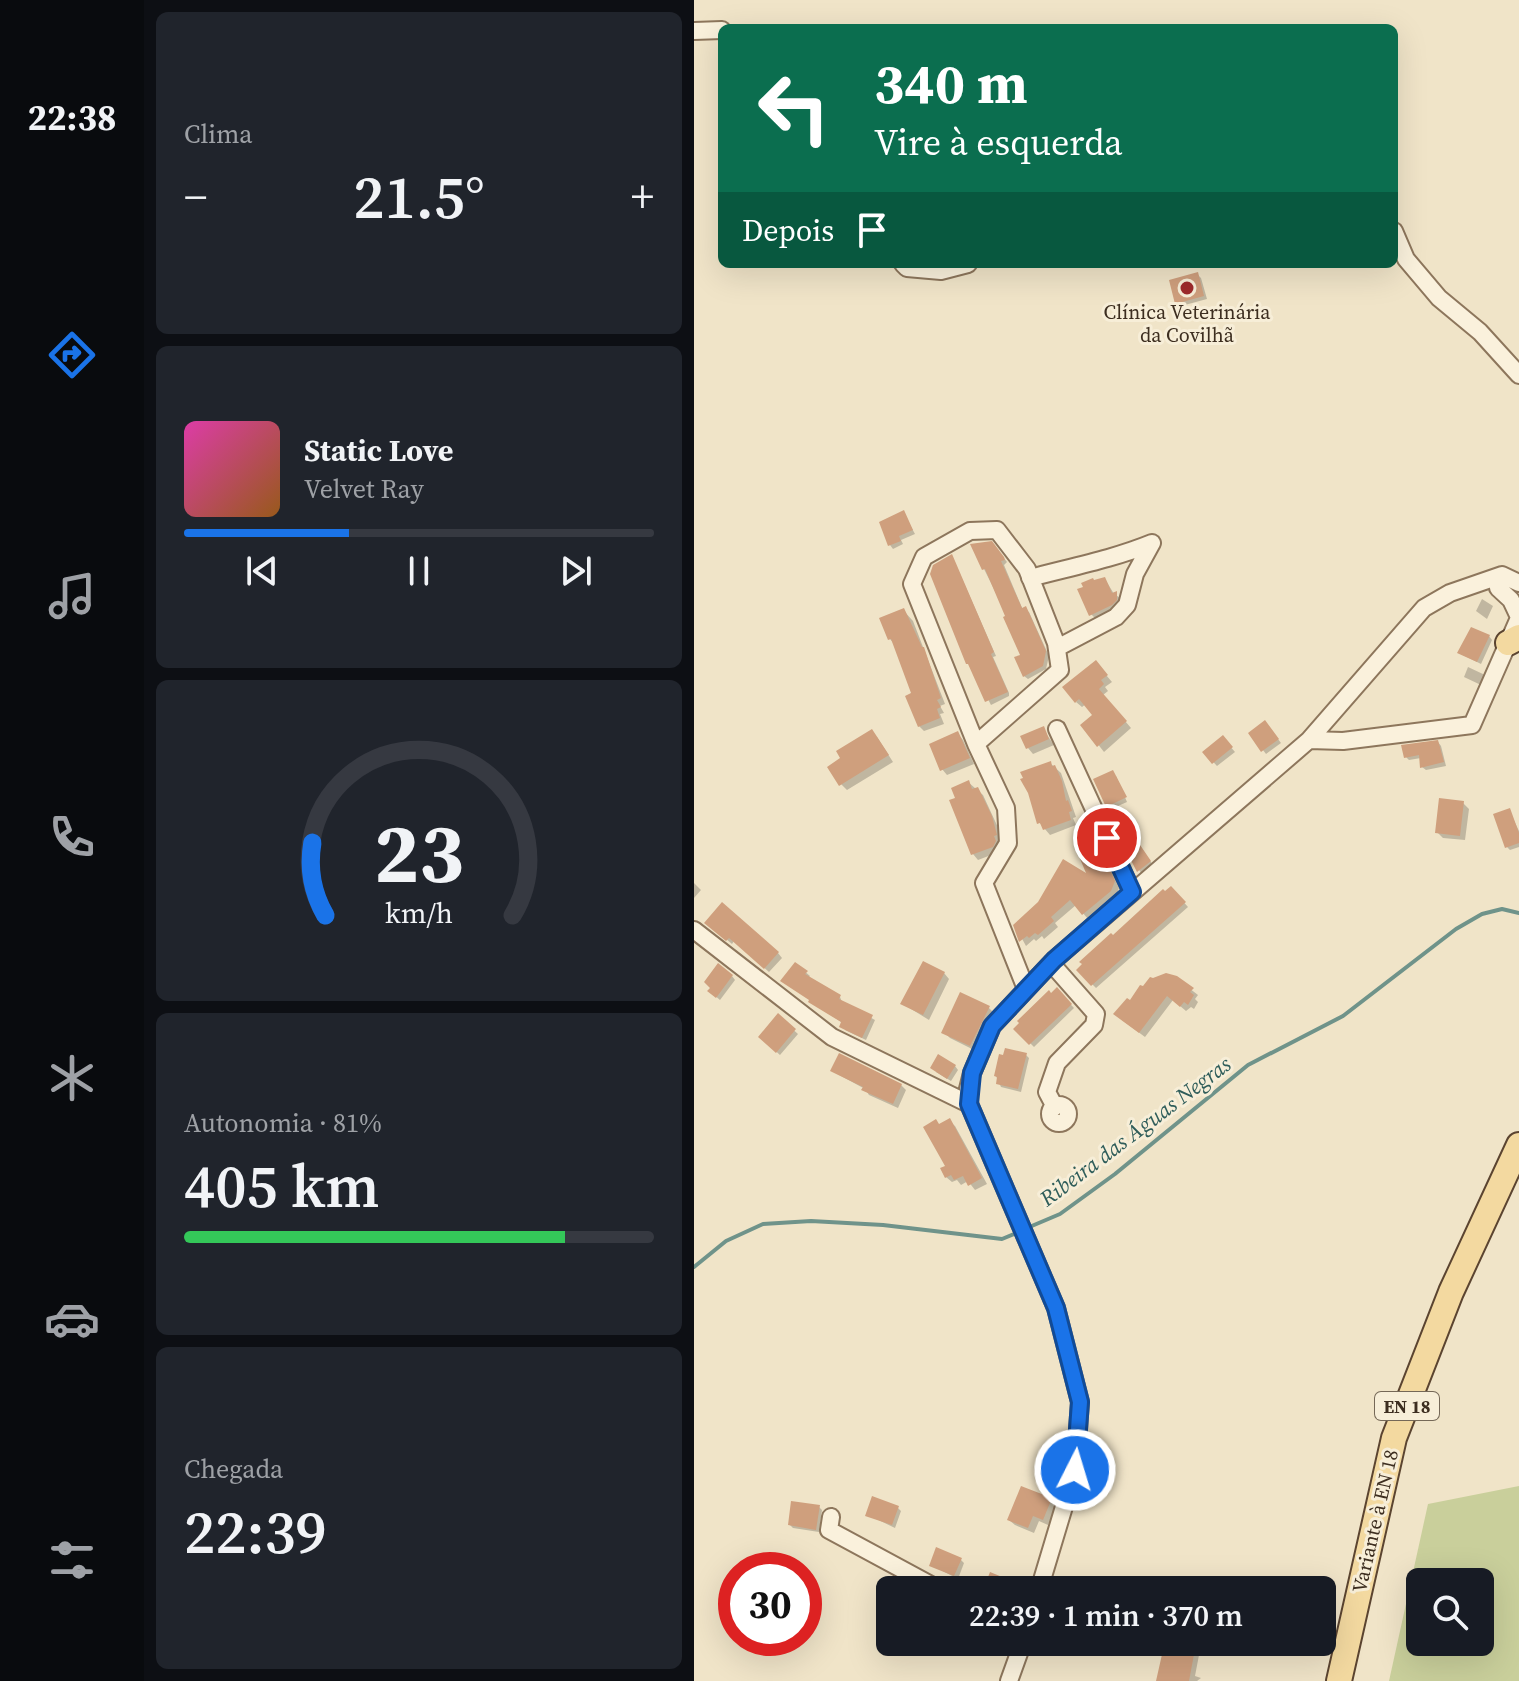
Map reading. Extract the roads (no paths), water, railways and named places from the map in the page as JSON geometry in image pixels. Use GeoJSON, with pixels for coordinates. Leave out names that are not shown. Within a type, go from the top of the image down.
{"type":"FeatureCollection","features":[{"type":"Feature","properties":{"kind":"main road","name":"Variante à EN 18"},"geometry":{"type":"LineString","coordinates":[[1339,1681],[1394,1438],[1451,1292],[1519,1145]]}},
{"type":"Feature","properties":{"kind":"street"},"geometry":{"type":"LineString","coordinates":[[694,31],[718,30]]}},
{"type":"Feature","properties":{"kind":"street"},"geometry":{"type":"LineString","coordinates":[[1398,240],[1406,259],[1439,298],[1480,332],[1519,375]]}},
{"type":"Feature","properties":{"kind":"street"},"geometry":{"type":"LineString","coordinates":[[907,268],[941,271],[953,268]]}},
{"type":"Feature","properties":{"kind":"street"},"geometry":{"type":"LineString","coordinates":[[976,744],[1060,670],[1057,648],[1027,569],[997,530],[970,531],[924,557],[912,584],[976,744],[1006,808],[1008,843],[984,883],[1026,989]]}},
{"type":"Feature","properties":{"kind":"street"},"geometry":{"type":"LineString","coordinates":[[1030,578],[1090,561],[1119,557],[1152,543],[1135,574],[1127,605],[1116,617],[1057,648]]}},
{"type":"Feature","properties":{"kind":"street"},"geometry":{"type":"LineString","coordinates":[[1500,581],[1519,569]]}},
{"type":"Feature","properties":{"kind":"street"},"geometry":{"type":"LineString","coordinates":[[1309,740],[1343,741],[1472,725],[1514,640],[1519,618],[1500,581]]}},
{"type":"Feature","properties":{"kind":"street"},"geometry":{"type":"LineString","coordinates":[[1043,1576],[1075,1470],[1080,1402],[1056,1308],[969,1104],[972,1073],[992,1026],[1051,963],[1309,740],[1424,608],[1474,583],[1500,581],[1519,585]]}},
{"type":"Feature","properties":{"kind":"street"},"geometry":{"type":"LineString","coordinates":[[1057,729],[1132,892]]}},
{"type":"Feature","properties":{"kind":"street"},"geometry":{"type":"LineString","coordinates":[[694,930],[832,1037],[969,1104]]}},
{"type":"Feature","properties":{"kind":"street"},"geometry":{"type":"LineString","coordinates":[[1051,963],[1096,1014],[1094,1025],[1057,1063],[1047,1092],[1055,1107]]}},
{"type":"Feature","properties":{"kind":"street"},"geometry":{"type":"LineString","coordinates":[[831,1517],[829,1530],[914,1576]]}},
{"type":"Feature","properties":{"kind":"street"},"geometry":{"type":"LineString","coordinates":[[1009,1681],[1018,1656]]}},
{"type":"Feature","properties":{"kind":"waterway","name":"Ribeira das Águas Negras"},"geometry":{"type":"LineString","coordinates":[[1027,1228],[1060,1214],[1115,1174],[1248,1065],[1343,1016],[1456,929],[1482,914],[1502,909],[1519,913]]}},
{"type":"Feature","properties":{"kind":"waterway","name":"Ribeira das Águas Negras"},"geometry":{"type":"LineString","coordinates":[[694,1267],[726,1241],[763,1224],[811,1221],[883,1225],[1002,1239],[1019,1232]]}},
{"type":"Feature","properties":{"kind":"place","name":"Clínica Veterinária da Covilhã"},"geometry":{"type":"Point","coordinates":[1187,288]}}]}
